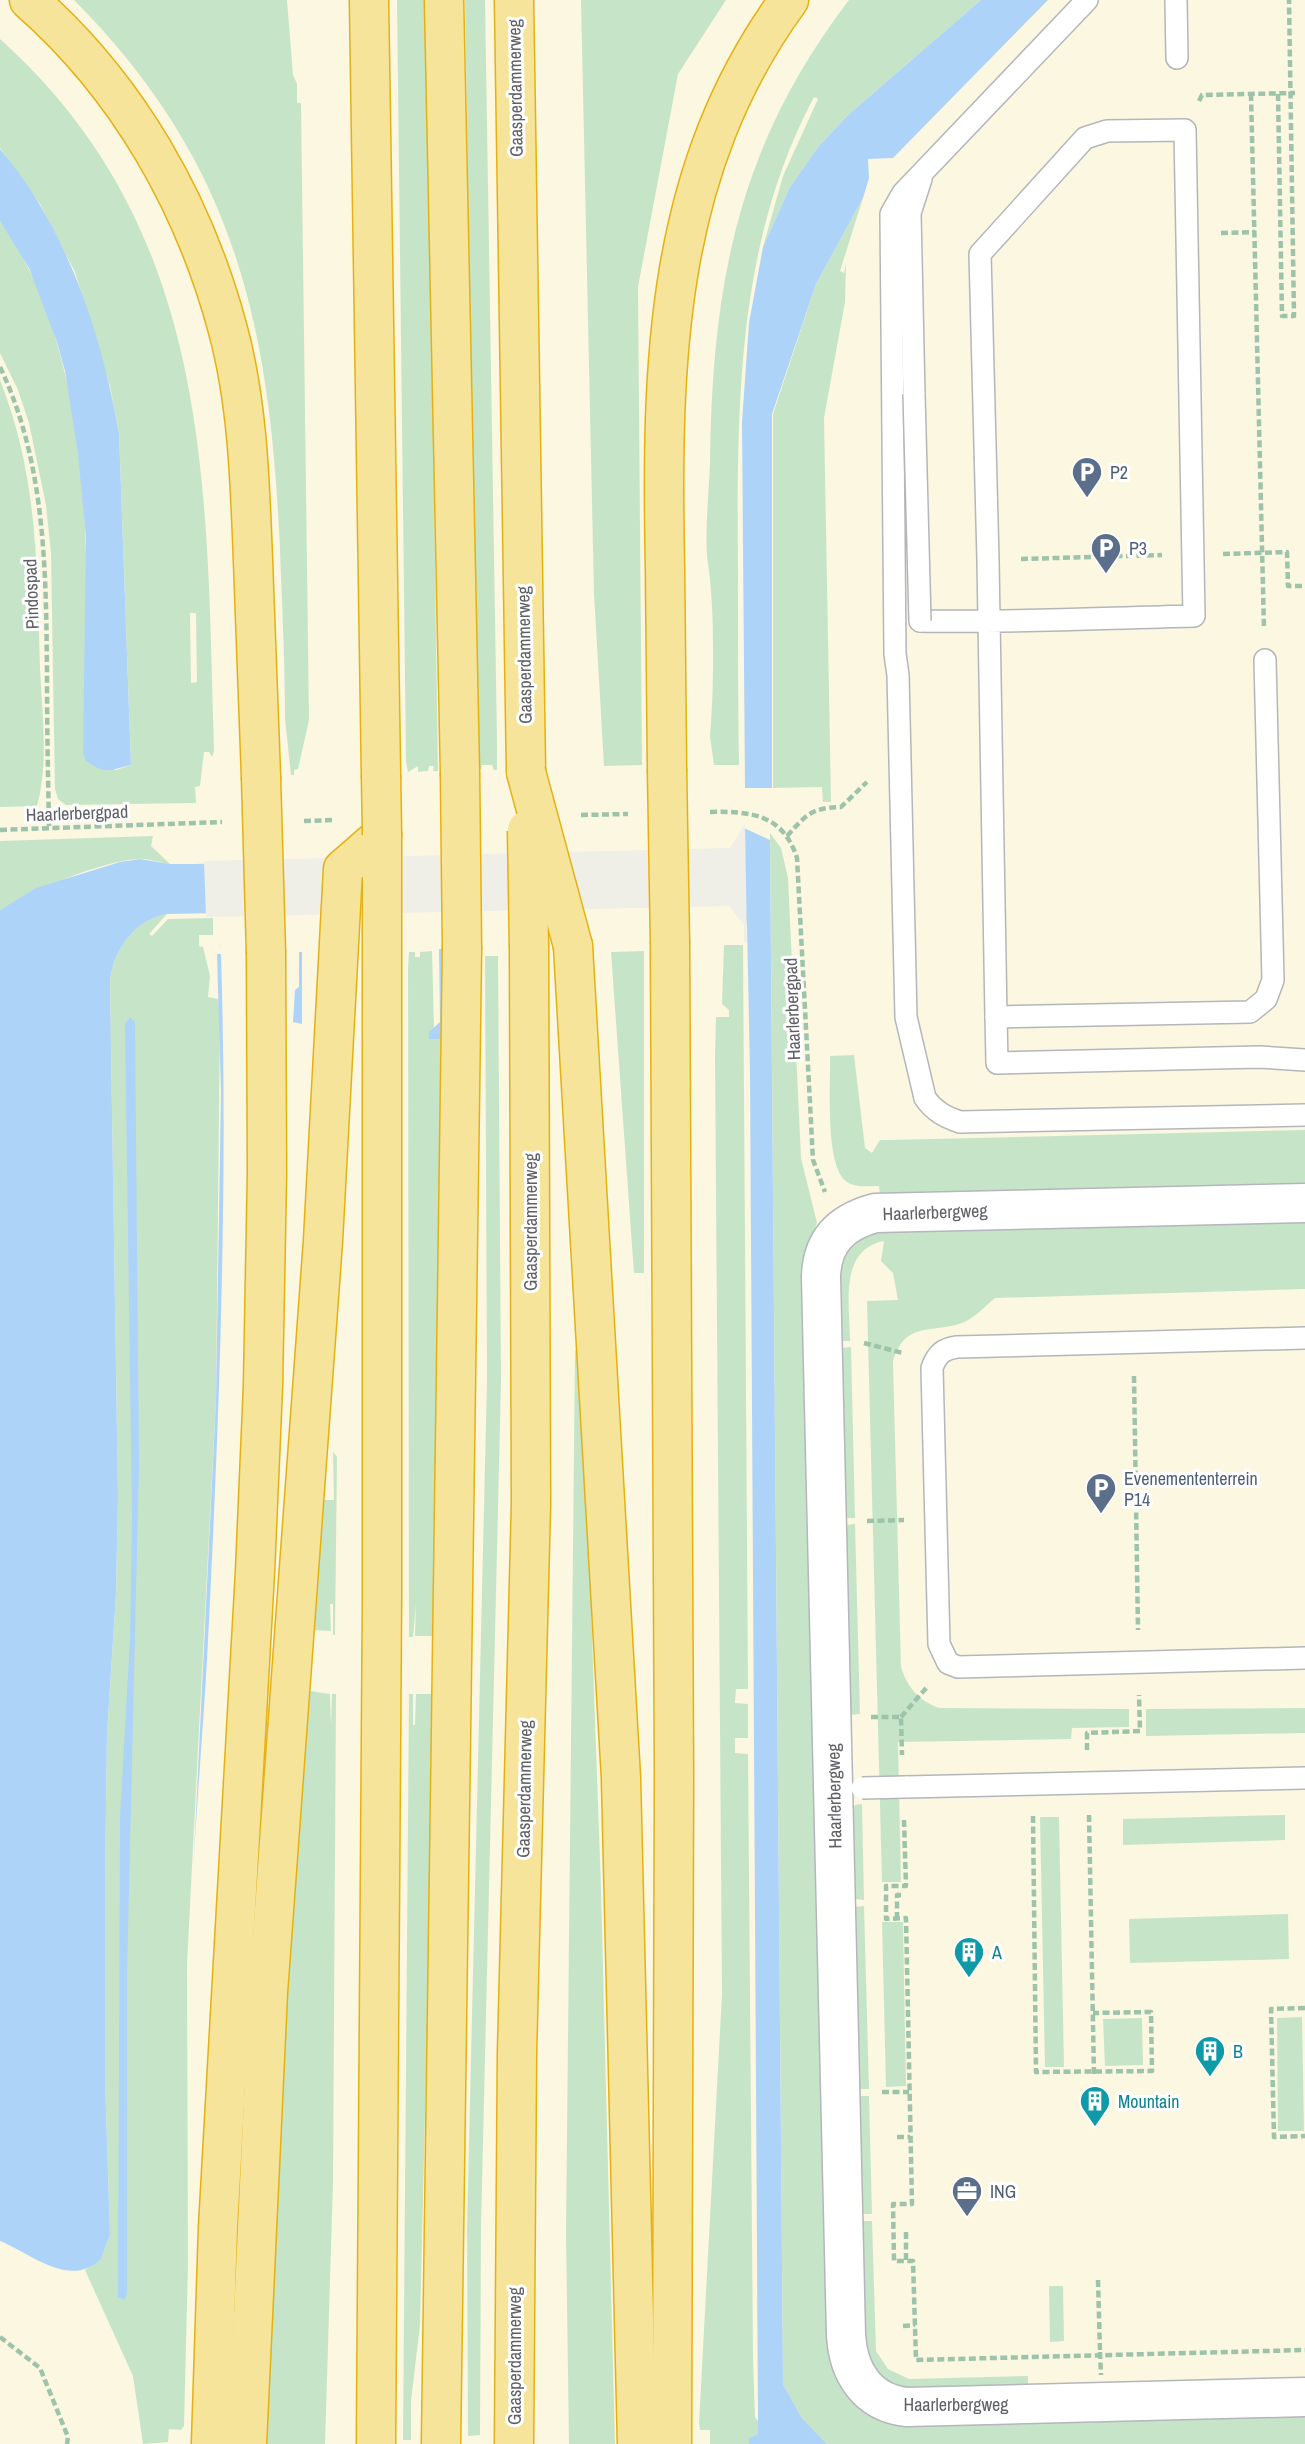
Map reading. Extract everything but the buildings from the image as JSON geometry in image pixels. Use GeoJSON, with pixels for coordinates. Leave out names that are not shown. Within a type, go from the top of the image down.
{"type":"FeatureCollection","features":[{"type":"Feature","properties":{"kind":"highway"},"geometry":{"type":"LineString","coordinates":[[29,0],[77,47],[143,132],[184,205],[210,269],[228,330],[244,421],[251,493],[266,953],[267,1173],[263,1386],[222,2173],[211,2444]]}},
{"type":"Feature","properties":{"kind":"highway"},"geometry":{"type":"LineString","coordinates":[[369,0],[382,835],[382,1610],[376,2444]]}},
{"type":"Feature","properties":{"kind":"highway"},"geometry":{"type":"LineString","coordinates":[[441,2444],[462,949],[444,0]]}},
{"type":"Feature","properties":{"kind":"highway","name":"Gaasperdammerweg"},"geometry":{"type":"LineString","coordinates":[[514,0],[529,947],[531,1504],[517,2053],[514,2444]]}},
{"type":"Feature","properties":{"kind":"highway"},"geometry":{"type":"LineString","coordinates":[[672,2444],[674,1763],[670,944],[663,454],[671,308],[694,192],[744,67],[789,0]]}},
{"type":"Feature","properties":{"kind":"highway"},"geometry":{"type":"LineString","coordinates":[[526,772],[573,946],[621,1778],[637,2444]]}},
{"type":"Feature","properties":{"kind":"highway"},"geometry":{"type":"LineString","coordinates":[[246,2436],[267,2005],[323,1254],[343,869],[382,835]]}},
{"type":"Feature","properties":{"kind":"street","name":"Haarlerbergweg"},"geometry":{"type":"LineString","coordinates":[[1305,1203],[880,1212],[861,1217],[846,1225],[827,1246],[821,1277],[848,1788],[846,2335],[848,2358],[856,2377],[882,2400],[907,2407],[1305,2398]]}},
{"type":"Feature","properties":{"kind":"lane"},"geometry":{"type":"LineString","coordinates":[[1087,0],[903,193],[891,215],[889,241],[895,654],[906,1017],[920,1088],[931,1107],[944,1117],[976,1122],[1305,1115]]}},
{"type":"Feature","properties":{"kind":"lane"},"geometry":{"type":"LineString","coordinates":[[1176,0],[1177,58]]}},
{"type":"Feature","properties":{"kind":"lane"},"geometry":{"type":"LineString","coordinates":[[923,174],[911,213],[920,621],[989,620],[1194,616],[1185,130],[1107,131],[1085,138],[981,254],[988,560],[989,620],[996,1017],[997,1063],[1260,1057],[1305,1060]]}},
{"type":"Feature","properties":{"kind":"lane"},"geometry":{"type":"LineString","coordinates":[[996,1017],[1250,1012],[1266,999],[1273,980],[1265,660]]}},
{"type":"Feature","properties":{"kind":"lane"},"geometry":{"type":"LineString","coordinates":[[1305,1338],[957,1347],[945,1349],[936,1356],[932,1368],[942,1655],[948,1663],[958,1667],[1305,1658]]}},
{"type":"Feature","properties":{"kind":"lane"},"geometry":{"type":"LineString","coordinates":[[848,1788],[1305,1778]]}},
{"type":"Feature","properties":{"kind":"lane"},"geometry":{"type":"LineString","coordinates":[[222,2173],[246,2436]]}},
{"type":"Feature","properties":{"kind":"path"},"geometry":{"type":"LineString","coordinates":[[1278,94],[1282,316],[1294,316],[1289,0]]}},
{"type":"Feature","properties":{"kind":"path"},"geometry":{"type":"LineString","coordinates":[[1185,130],[1202,95],[1295,93]]}},
{"type":"Feature","properties":{"kind":"path"},"geometry":{"type":"LineString","coordinates":[[1251,94],[1265,660]]}},
{"type":"Feature","properties":{"kind":"path","name":"Pindospad"},"geometry":{"type":"LineString","coordinates":[[0,367],[15,402],[27,444],[44,553],[49,826]]}},
{"type":"Feature","properties":{"kind":"path"},"geometry":{"type":"LineString","coordinates":[[1221,554],[1287,552],[1288,586],[1305,586]]}},
{"type":"Feature","properties":{"kind":"path"},"geometry":{"type":"LineString","coordinates":[[988,560],[1166,555]]}},
{"type":"Feature","properties":{"kind":"path"},"geometry":{"type":"LineString","coordinates":[[746,812],[767,817],[788,836],[815,809],[841,807],[873,776],[900,774]]}},
{"type":"Feature","properties":{"kind":"path","name":"Haarlerbergpad"},"geometry":{"type":"LineString","coordinates":[[0,830],[154,824]]}},
{"type":"Feature","properties":{"kind":"path","name":"Haarlerbergpad"},"geometry":{"type":"LineString","coordinates":[[788,836],[800,873],[813,1160],[824,1190],[846,1225]]}},
{"type":"Feature","properties":{"kind":"path"},"geometry":{"type":"LineString","coordinates":[[1094,2074],[1087,1733],[1140,1731],[1133,1342]]}},
{"type":"Feature","properties":{"kind":"path"},"geometry":{"type":"LineString","coordinates":[[878,1717],[901,1717],[906,1886],[886,1886],[884,1903],[886,1919],[906,1918],[912,2204],[893,2204],[891,2217],[894,2261],[913,2261],[916,2360],[1305,2350]]}},
{"type":"Feature","properties":{"kind":"path"},"geometry":{"type":"LineString","coordinates":[[1033,1784],[1036,2072],[1094,2074],[1152,2071],[1151,2012],[1093,2013]]}},
{"type":"Feature","properties":{"kind":"path"},"geometry":{"type":"LineString","coordinates":[[897,1919],[897,1895],[901,1895]]}},
{"type":"Feature","properties":{"kind":"path"},"geometry":{"type":"LineString","coordinates":[[1305,2008],[1271,2010],[1274,2137],[1305,2136]]}},
{"type":"Feature","properties":{"kind":"path"},"geometry":{"type":"LineString","coordinates":[[887,2092],[909,2092]]}},
{"type":"Feature","properties":{"kind":"path"},"geometry":{"type":"LineString","coordinates":[[897,2137],[910,2137]]}},
{"type":"Feature","properties":{"kind":"path"},"geometry":{"type":"LineString","coordinates":[[906,2232],[906,2261]]}},
{"type":"Feature","properties":{"kind":"path"},"geometry":{"type":"LineString","coordinates":[[1098,2280],[1101,2375]]}},
{"type":"Feature","properties":{"kind":"path"},"geometry":{"type":"LineString","coordinates":[[903,2326],[915,2325]]}},
{"type":"Feature","properties":{"kind":"path"},"geometry":{"type":"LineString","coordinates":[[0,2337],[40,2368],[68,2437],[67,2444]]}},
{"type":"Feature","properties":{"kind":"shaded area"},"geometry":{"type":"Polygon","coordinates":[[[0,0],[1305,0],[1305,2444],[0,2444],[0,0]]]}},
{"type":"Feature","properties":{"kind":"green space"},"geometry":{"type":"Polygon","coordinates":[[[74,0],[287,0],[293,75],[297,84],[297,103],[301,103],[309,720],[298,769],[294,770],[294,775],[291,775],[285,719],[280,550],[267,393],[253,321],[234,253],[208,187],[174,124],[129,62],[74,0]]]}},
{"type":"Feature","properties":{"kind":"green space"},"geometry":{"type":"Polygon","coordinates":[[[397,0],[427,0],[438,771],[433,771],[434,766],[429,766],[428,771],[418,772],[418,766],[408,772],[406,762],[397,0]]]}},
{"type":"Feature","properties":{"kind":"green space"},"geometry":{"type":"Polygon","coordinates":[[[465,0],[485,0],[497,770],[494,770],[492,765],[482,765],[481,770],[478,770],[465,0]]]}},
{"type":"Feature","properties":{"kind":"green space"},"geometry":{"type":"Polygon","coordinates":[[[581,0],[726,0],[678,74],[638,287],[642,765],[604,766],[594,594],[581,0]]]}},
{"type":"Feature","properties":{"kind":"green space"},"geometry":{"type":"Polygon","coordinates":[[[849,0],[981,0],[848,115],[818,147],[790,187],[763,247],[783,176],[818,99],[814,97],[788,153],[769,211],[755,270],[741,391],[738,452],[739,765],[714,765],[710,736],[713,626],[707,528],[712,398],[717,336],[726,276],[739,219],[757,163],[781,108],[811,54],[849,0]]]}},
{"type":"Feature","properties":{"kind":"green space"},"geometry":{"type":"Polygon","coordinates":[[[0,39],[71,114],[123,194],[160,279],[185,368],[199,460],[207,555],[214,751],[212,757],[209,752],[204,752],[200,786],[195,787],[196,803],[66,805],[58,799],[55,789],[51,553],[46,505],[29,423],[18,390],[0,353],[0,221],[32,276],[56,339],[72,406],[86,549],[83,752],[116,770],[131,765],[119,432],[110,386],[75,272],[40,204],[0,148],[0,39]],[[190,613],[191,683],[197,682],[196,613],[190,613]]]}},
{"type":"Feature","properties":{"kind":"green space"},"geometry":{"type":"Polygon","coordinates":[[[863,198],[840,271],[844,273],[846,263],[845,302],[824,418],[831,802],[823,802],[822,787],[773,788],[773,414],[816,284],[863,198]]]}},
{"type":"Feature","properties":{"kind":"green space"},"geometry":{"type":"Polygon","coordinates":[[[0,380],[22,451],[33,522],[44,738],[43,773],[37,806],[0,807],[0,380]]]}},
{"type":"Feature","properties":{"kind":"green space"},"geometry":{"type":"Polygon","coordinates":[[[770,833],[781,848],[788,878],[801,1158],[817,1223],[804,1258],[844,2389],[1305,2415],[1305,2444],[827,2444],[802,2418],[783,2384],[770,833]]]}},
{"type":"Feature","properties":{"kind":"green space"},"geometry":{"type":"Polygon","coordinates":[[[153,836],[151,846],[170,864],[142,859],[104,865],[48,886],[0,910],[0,841],[153,836]]]}},
{"type":"Feature","properties":{"kind":"green space"},"geometry":{"type":"Polygon","coordinates":[[[167,914],[149,934],[152,936],[168,919],[213,918],[213,935],[199,935],[199,946],[203,947],[210,976],[208,997],[218,999],[220,1016],[216,1399],[187,1964],[188,2263],[184,2426],[181,2430],[169,2429],[168,2442],[143,2444],[133,2376],[85,2270],[101,2259],[110,2235],[105,2079],[105,1881],[107,1733],[116,1594],[118,1497],[110,983],[115,960],[127,938],[144,922],[167,914]]]}},
{"type":"Feature","properties":{"kind":"green space"},"geometry":{"type":"Polygon","coordinates":[[[724,945],[743,945],[748,1689],[736,1689],[735,1703],[748,1704],[748,1738],[735,1738],[735,1753],[748,1754],[753,2358],[755,2417],[758,2421],[758,2434],[749,2438],[749,2444],[710,2444],[710,2430],[700,2430],[699,2423],[722,1994],[715,1057],[716,1017],[729,1017],[729,1010],[722,1004],[724,945]]]}},
{"type":"Feature","properties":{"kind":"green space"},"geometry":{"type":"Polygon","coordinates":[[[432,951],[434,1027],[429,1039],[442,1039],[436,1636],[415,1636],[416,1604],[413,1637],[409,1637],[408,968],[409,952],[415,952],[415,957],[420,957],[420,952],[432,951]]]}},
{"type":"Feature","properties":{"kind":"green space"},"geometry":{"type":"Polygon","coordinates":[[[644,951],[644,1273],[634,1273],[611,952],[644,951]]]}},
{"type":"Feature","properties":{"kind":"green space"},"geometry":{"type":"Polygon","coordinates":[[[485,956],[498,956],[501,1381],[481,2227],[480,2435],[468,2436],[467,2227],[487,1380],[485,956]]]}},
{"type":"Feature","properties":{"kind":"green space"},"geometry":{"type":"Polygon","coordinates":[[[854,1055],[865,1148],[872,1153],[880,1140],[1305,1130],[1305,1186],[880,1195],[879,1186],[858,1186],[847,1182],[835,1160],[830,1124],[830,1056],[854,1055]]]}},
{"type":"Feature","properties":{"kind":"green space"},"geometry":{"type":"Polygon","coordinates":[[[1305,1220],[1305,1289],[995,1298],[964,1322],[919,1331],[904,1340],[898,1349],[893,1362],[901,1667],[907,1681],[920,1697],[939,1708],[1129,1709],[1129,1727],[1072,1728],[1071,1739],[898,1742],[901,1882],[882,1882],[867,1301],[898,1300],[893,1273],[881,1261],[884,1241],[869,1246],[853,1267],[850,1281],[850,1341],[840,1341],[838,1278],[848,1252],[873,1231],[1305,1220]]]}},
{"type":"Feature","properties":{"kind":"green space"},"geometry":{"type":"Polygon","coordinates":[[[851,1347],[855,1518],[844,1518],[841,1348],[851,1347]]]}},
{"type":"Feature","properties":{"kind":"green space"},"geometry":{"type":"Polygon","coordinates":[[[575,1351],[582,1351],[601,1889],[615,2444],[569,2444],[566,2233],[575,1351]]]}},
{"type":"Feature","properties":{"kind":"green space"},"geometry":{"type":"Polygon","coordinates":[[[327,1452],[323,1500],[334,1500],[333,1452],[337,1457],[335,1635],[333,1604],[330,1604],[331,1631],[314,1630],[317,1600],[314,1600],[310,1630],[324,1453],[327,1452]]]}},
{"type":"Feature","properties":{"kind":"green space"},"geometry":{"type":"Polygon","coordinates":[[[855,1524],[860,1714],[850,1715],[845,1525],[855,1524]]]}},
{"type":"Feature","properties":{"kind":"green space"},"geometry":{"type":"Polygon","coordinates":[[[310,1691],[330,1694],[331,1725],[332,1694],[336,1694],[333,2182],[325,2444],[261,2444],[272,2180],[310,1691]]]}},
{"type":"Feature","properties":{"kind":"green space"},"geometry":{"type":"Polygon","coordinates":[[[409,1694],[413,1694],[415,1725],[416,1694],[435,1694],[420,2325],[411,2401],[411,2440],[403,2440],[409,1694]]]}},
{"type":"Feature","properties":{"kind":"green space"},"geometry":{"type":"Polygon","coordinates":[[[1305,1708],[1305,1733],[1146,1736],[1146,1709],[1305,1708]]]}},
{"type":"Feature","properties":{"kind":"green space"},"geometry":{"type":"Polygon","coordinates":[[[862,1804],[864,1900],[854,1899],[852,1810],[855,1805],[862,1804]]]}},
{"type":"Feature","properties":{"kind":"green space"},"geometry":{"type":"Polygon","coordinates":[[[1285,1815],[1285,1840],[1123,1845],[1123,1819],[1285,1815]]]}},
{"type":"Feature","properties":{"kind":"green space"},"geometry":{"type":"Polygon","coordinates":[[[1040,1817],[1059,1817],[1064,2067],[1045,2067],[1040,1817]]]}},
{"type":"Feature","properties":{"kind":"green space"},"geometry":{"type":"Polygon","coordinates":[[[864,1906],[869,2089],[858,2089],[854,1907],[864,1906]]]}},
{"type":"Feature","properties":{"kind":"green space"},"geometry":{"type":"Polygon","coordinates":[[[1288,1914],[1289,1959],[1130,1963],[1129,1919],[1288,1914]]]}},
{"type":"Feature","properties":{"kind":"green space"},"geometry":{"type":"Polygon","coordinates":[[[882,1922],[903,1922],[906,2086],[886,2087],[882,1922]]]}},
{"type":"Feature","properties":{"kind":"green space"},"geometry":{"type":"Polygon","coordinates":[[[1302,2017],[1304,2131],[1278,2131],[1277,2018],[1302,2017]]]}},
{"type":"Feature","properties":{"kind":"green space"},"geometry":{"type":"Polygon","coordinates":[[[1142,2018],[1143,2065],[1105,2066],[1103,2019],[1142,2018]]]}},
{"type":"Feature","properties":{"kind":"green space"},"geometry":{"type":"Polygon","coordinates":[[[858,2096],[869,2096],[872,2214],[861,2214],[858,2096]]]}},
{"type":"Feature","properties":{"kind":"green space"},"geometry":{"type":"Polygon","coordinates":[[[860,2221],[872,2221],[876,2351],[888,2369],[909,2379],[1028,2376],[1028,2387],[907,2390],[885,2382],[864,2351],[860,2221]]]}},
{"type":"Feature","properties":{"kind":"green space"},"geometry":{"type":"Polygon","coordinates":[[[1049,2286],[1063,2286],[1064,2341],[1050,2342],[1049,2286]]]}},
{"type":"Feature","properties":{"kind":"water"},"geometry":{"type":"Polygon","coordinates":[[[981,0],[1048,0],[893,158],[868,159],[869,178],[863,198],[816,284],[772,414],[772,788],[745,788],[742,422],[749,323],[763,247],[790,187],[818,147],[848,115],[981,0]]]}},
{"type":"Feature","properties":{"kind":"water"},"geometry":{"type":"Polygon","coordinates":[[[0,149],[44,212],[78,283],[102,357],[119,433],[131,765],[112,770],[103,770],[86,761],[83,752],[86,538],[78,454],[65,371],[57,342],[29,268],[0,221],[0,149]]]}},
{"type":"Feature","properties":{"kind":"water"},"geometry":{"type":"Polygon","coordinates":[[[744,828],[770,840],[783,2384],[802,2418],[827,2444],[749,2444],[749,2438],[758,2434],[750,1072],[747,924],[731,903],[167,914],[144,923],[120,949],[110,983],[118,1497],[116,1594],[107,1733],[105,1881],[105,2079],[110,2235],[101,2259],[77,2271],[51,2266],[0,2241],[0,910],[36,888],[120,862],[140,859],[170,864],[194,864],[732,852],[744,828]]]}},
{"type":"Feature","properties":{"kind":"water"},"geometry":{"type":"Polygon","coordinates":[[[439,949],[442,949],[445,1050],[442,1039],[429,1039],[429,1032],[440,1022],[439,949]]]}},
{"type":"Feature","properties":{"kind":"water"},"geometry":{"type":"Polygon","coordinates":[[[299,952],[302,952],[302,1024],[293,1022],[295,990],[299,987],[299,952]]]}},
{"type":"Feature","properties":{"kind":"water"},"geometry":{"type":"Polygon","coordinates":[[[217,954],[221,954],[223,1037],[222,1288],[209,1621],[192,1895],[216,1399],[221,1092],[217,954]]]}},
{"type":"Feature","properties":{"kind":"water"},"geometry":{"type":"Polygon","coordinates":[[[130,1017],[135,1022],[139,1466],[127,1975],[127,2294],[124,2300],[118,2297],[120,1816],[130,1639],[132,1518],[125,1024],[130,1017]]]}},
{"type":"Feature","properties":{"kind":"pier"},"geometry":{"type":"Polygon","coordinates":[[[745,824],[747,942],[744,942],[744,925],[729,906],[206,917],[204,861],[730,848],[745,824]]]}},
{"type":"Feature","properties":{"kind":"place","name":"P2"},"geometry":{"type":"Point","coordinates":[1087,499]}},
{"type":"Feature","properties":{"kind":"place","name":"P3"},"geometry":{"type":"Point","coordinates":[1106,575]}},
{"type":"Feature","properties":{"kind":"place","name":"Evenemententerrein P14"},"geometry":{"type":"Point","coordinates":[1101,1515]}},
{"type":"Feature","properties":{"kind":"place","name":"A"},"geometry":{"type":"Point","coordinates":[969,1979]}},
{"type":"Feature","properties":{"kind":"place","name":"B"},"geometry":{"type":"Point","coordinates":[1210,2078]}},
{"type":"Feature","properties":{"kind":"place","name":"Mountain"},"geometry":{"type":"Point","coordinates":[1095,2128]}},
{"type":"Feature","properties":{"kind":"place","name":"ING"},"geometry":{"type":"Point","coordinates":[967,2218]}}]}
